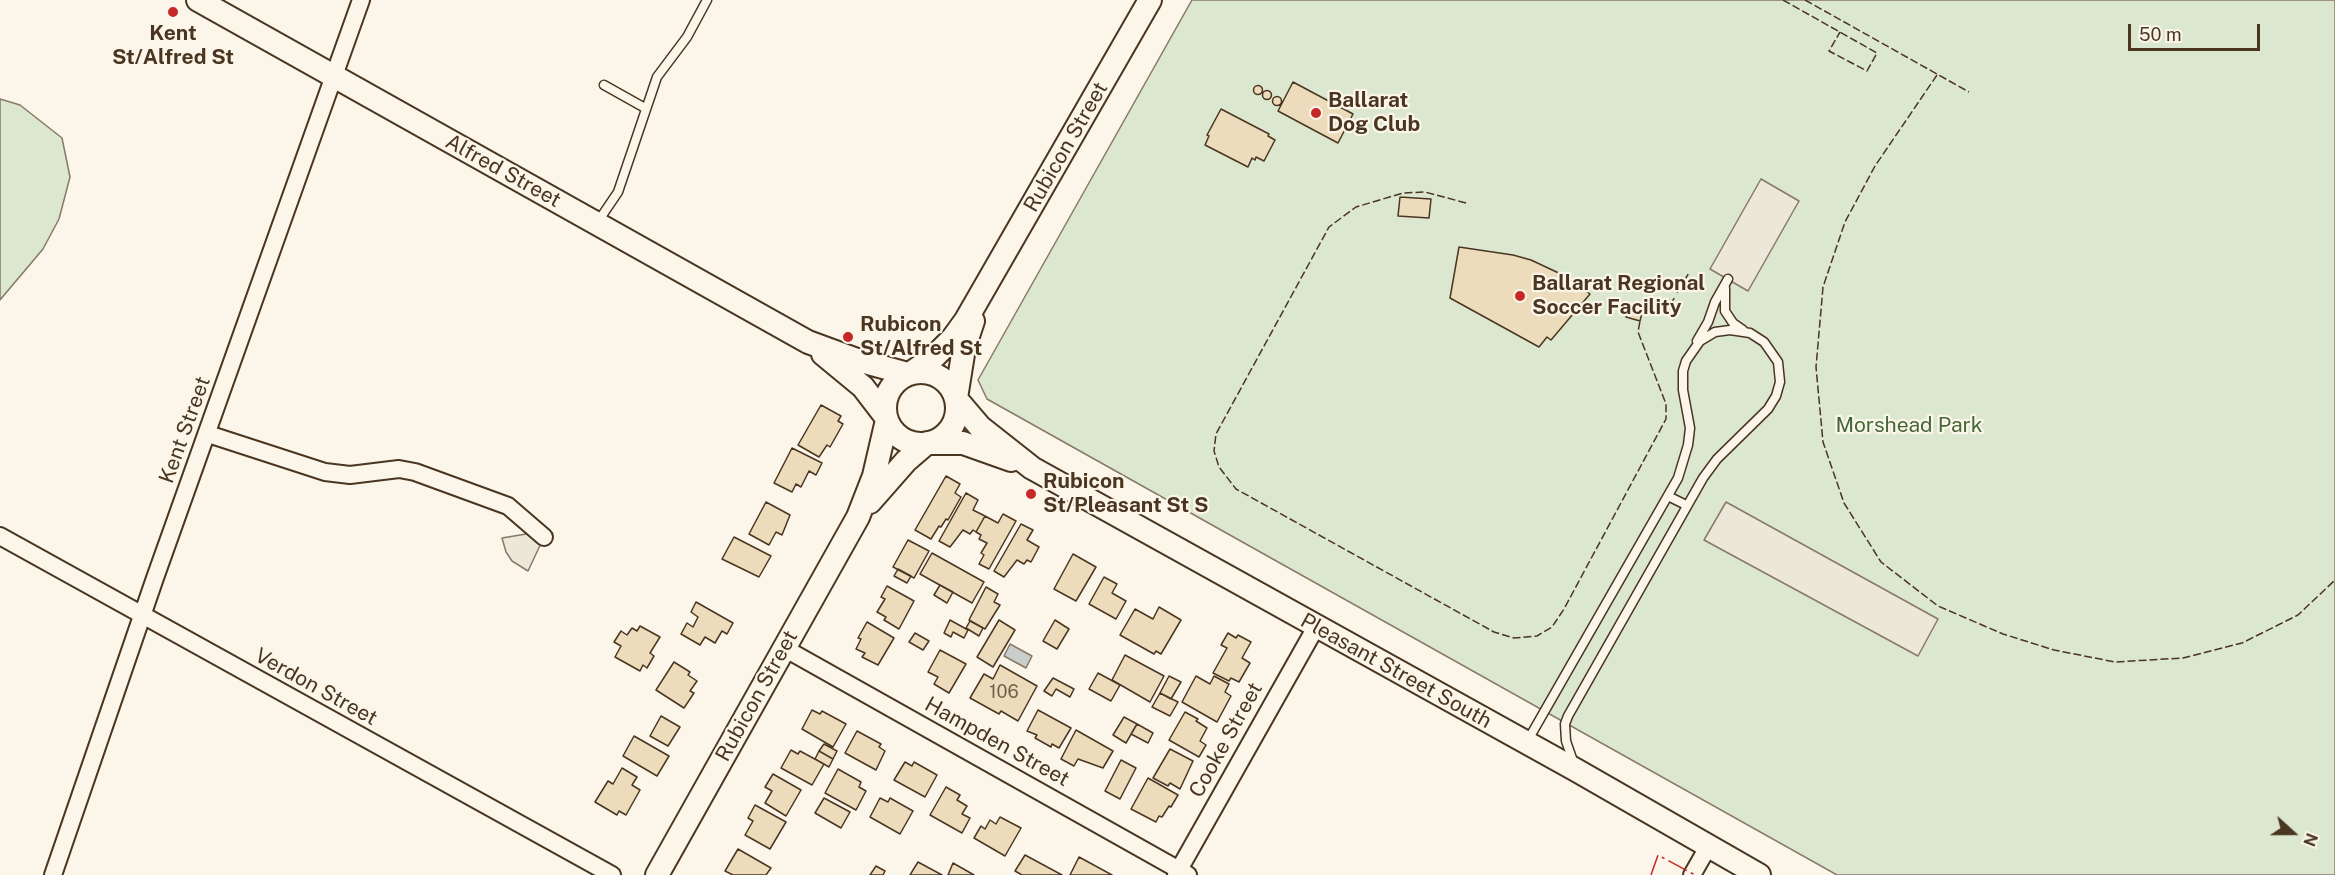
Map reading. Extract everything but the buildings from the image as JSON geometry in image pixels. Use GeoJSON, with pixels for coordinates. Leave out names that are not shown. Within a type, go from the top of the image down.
{"type":"FeatureCollection","features":[{"type":"Feature","properties":{"kind":"street","name":"Alfred Street"},"geometry":{"type":"LineString","coordinates":[[198,0],[808,342],[857,360],[909,373]]}},
{"type":"Feature","properties":{"kind":"street","name":"Kent Street"},"geometry":{"type":"LineString","coordinates":[[52,875],[361,0]]}},
{"type":"Feature","properties":{"kind":"street","name":"Rubicon Street"},"geometry":{"type":"LineString","coordinates":[[909,373],[934,357],[953,338],[983,294],[1150,0]]}},
{"type":"Feature","properties":{"kind":"street","name":"Rubicon Street"},"geometry":{"type":"LineString","coordinates":[[956,399],[964,348],[983,294]]}},
{"type":"Feature","properties":{"kind":"street","name":"Alfred Street"},"geometry":{"type":"LineString","coordinates":[[808,342],[863,387],[886,419]]}},
{"type":"Feature","properties":{"kind":"street"},"geometry":{"type":"LineString","coordinates":[[927,372],[938,376],[948,383],[956,399],[957,412],[952,426],[945,435],[929,443],[917,444],[903,439],[894,432],[886,419],[885,405],[888,393],[897,380],[909,373],[927,372]]}},
{"type":"Feature","properties":{"kind":"street","name":"Pleasant Street South"},"geometry":{"type":"LineString","coordinates":[[956,399],[980,427],[1032,468],[1576,770],[1760,875]]}},
{"type":"Feature","properties":{"kind":"street","name":"Rubicon Street"},"geometry":{"type":"LineString","coordinates":[[657,875],[858,517],[874,476],[886,419]]}},
{"type":"Feature","properties":{"kind":"street"},"geometry":{"type":"LineString","coordinates":[[208,434],[317,471],[350,475],[399,469],[415,472],[508,506],[544,537]]}},
{"type":"Feature","properties":{"kind":"street","name":"Rubicon Street"},"geometry":{"type":"LineString","coordinates":[[858,517],[906,461],[929,443]]}},
{"type":"Feature","properties":{"kind":"street","name":"Pleasant Street South"},"geometry":{"type":"LineString","coordinates":[[929,443],[963,443],[1032,468]]}},
{"type":"Feature","properties":{"kind":"street","name":"Verdon Street"},"geometry":{"type":"LineString","coordinates":[[0,536],[612,875]]}},
{"type":"Feature","properties":{"kind":"street","name":"Cooke Street"},"geometry":{"type":"LineString","coordinates":[[1181,873],[1316,627]]}},
{"type":"Feature","properties":{"kind":"street","name":"Hampden Street"},"geometry":{"type":"LineString","coordinates":[[784,648],[1181,873]]}},
{"type":"Feature","properties":{"kind":"street"},"geometry":{"type":"LineString","coordinates":[[1692,875],[1708,847]]}},
{"type":"Feature","properties":{"kind":"lane"},"geometry":{"type":"LineString","coordinates":[[597,223],[618,192],[657,77],[687,37],[707,0]]}},
{"type":"Feature","properties":{"kind":"lane"},"geometry":{"type":"LineString","coordinates":[[604,85],[645,108]]}},
{"type":"Feature","properties":{"kind":"lane"},"geometry":{"type":"LineString","coordinates":[[1526,743],[1678,478],[1688,445],[1690,428],[1683,390],[1683,372],[1686,361],[1728,279],[1723,302],[1725,311],[1733,323],[1764,342],[1778,362],[1780,382],[1776,396],[1768,409],[1717,459],[1686,505],[1568,716],[1565,724],[1566,741],[1576,770]]}},
{"type":"Feature","properties":{"kind":"lane"},"geometry":{"type":"LineString","coordinates":[[1692,349],[1715,332],[1745,331]]}},
{"type":"Feature","properties":{"kind":"lane"},"geometry":{"type":"LineString","coordinates":[[1668,496],[1686,505]]}},
{"type":"Feature","properties":{"kind":"green space","name":"Morshead Park"},"geometry":{"type":"Polygon","coordinates":[[[1192,0],[2335,0],[2335,875],[1837,875],[987,399],[978,380],[1192,0]]]}},
{"type":"Feature","properties":{"kind":"green space"},"geometry":{"type":"Polygon","coordinates":[[[0,99],[20,105],[62,138],[70,177],[59,219],[43,249],[0,300],[0,99]]]}},
{"type":"Feature","properties":{"kind":"shaded area"},"geometry":{"type":"Polygon","coordinates":[[[1761,179],[1799,201],[1748,291],[1710,269],[1761,179]]]}},
{"type":"Feature","properties":{"kind":"shaded area"},"geometry":{"type":"Polygon","coordinates":[[[1726,502],[1938,619],[1918,656],[1704,540],[1726,502]]]}},
{"type":"Feature","properties":{"kind":"shaded area"},"geometry":{"type":"Polygon","coordinates":[[[538,532],[544,537],[528,571],[512,561],[506,552],[502,538],[538,532]]]}},
{"type":"Feature","properties":{"kind":"shaded area"},"geometry":{"type":"Polygon","coordinates":[[[1010,644],[1032,656],[1026,668],[1004,656],[1010,644]]]}},
{"type":"Feature","properties":{"kind":"fence"},"geometry":{"type":"LineString","coordinates":[[1783,0],[1877,53],[1867,71],[1829,51],[1840,32]]}},
{"type":"Feature","properties":{"kind":"fence"},"geometry":{"type":"LineString","coordinates":[[1805,0],[1969,92]]}},
{"type":"Feature","properties":{"kind":"fence"},"geometry":{"type":"LineString","coordinates":[[1937,75],[1875,166],[1845,222],[1823,287],[1816,367],[1823,442],[1844,503],[1881,562],[1938,606],[2003,634],[2054,650],[2115,662],[2183,658],[2242,643],[2298,615],[2335,580]]}},
{"type":"Feature","properties":{"kind":"fence"},"geometry":{"type":"LineString","coordinates":[[1466,203],[1425,192],[1403,193],[1356,207],[1329,227],[1216,434],[1214,451],[1219,467],[1236,489],[1494,632],[1514,638],[1537,636],[1552,627],[1564,609],[1666,419],[1666,404],[1638,332],[1640,321]]}},
{"type":"Feature","properties":{"kind":"fence"},"geometry":{"type":"LineString","coordinates":[[1684,281],[1689,273]]}},
{"type":"Feature","properties":{"kind":"fence"},"geometry":{"type":"LineString","coordinates":[[1677,293],[1682,284]]}},
{"type":"Feature","properties":{"kind":"fence"},"geometry":{"type":"LineString","coordinates":[[1670,305],[1675,297]]}},
{"type":"Feature","properties":{"kind":"fence"},"geometry":{"type":"LineString","coordinates":[[1643,309],[1653,301]]}},
{"type":"Feature","properties":{"kind":"fence"},"geometry":{"type":"LineString","coordinates":[[1656,303],[1663,308]]}},
{"type":"Feature","properties":{"kind":"power"},"geometry":{"type":"LineString","coordinates":[[1651,875],[1658,855],[1695,875]]}},
{"type":"Feature","properties":{"kind":"place","name":"Kent St/Alfred St"},"geometry":{"type":"Point","coordinates":[173,12]}},
{"type":"Feature","properties":{"kind":"place","name":"Ballarat Dog Club"},"geometry":{"type":"Point","coordinates":[1316,113]}},
{"type":"Feature","properties":{"kind":"place","name":"Ballarat Regional Soccer Facility"},"geometry":{"type":"Point","coordinates":[1520,296]}},
{"type":"Feature","properties":{"kind":"place","name":"Rubicon St/Alfred St"},"geometry":{"type":"Point","coordinates":[848,337]}},
{"type":"Feature","properties":{"kind":"place","name":"Rubicon St/Pleasant St S"},"geometry":{"type":"Point","coordinates":[1031,494]}}]}
